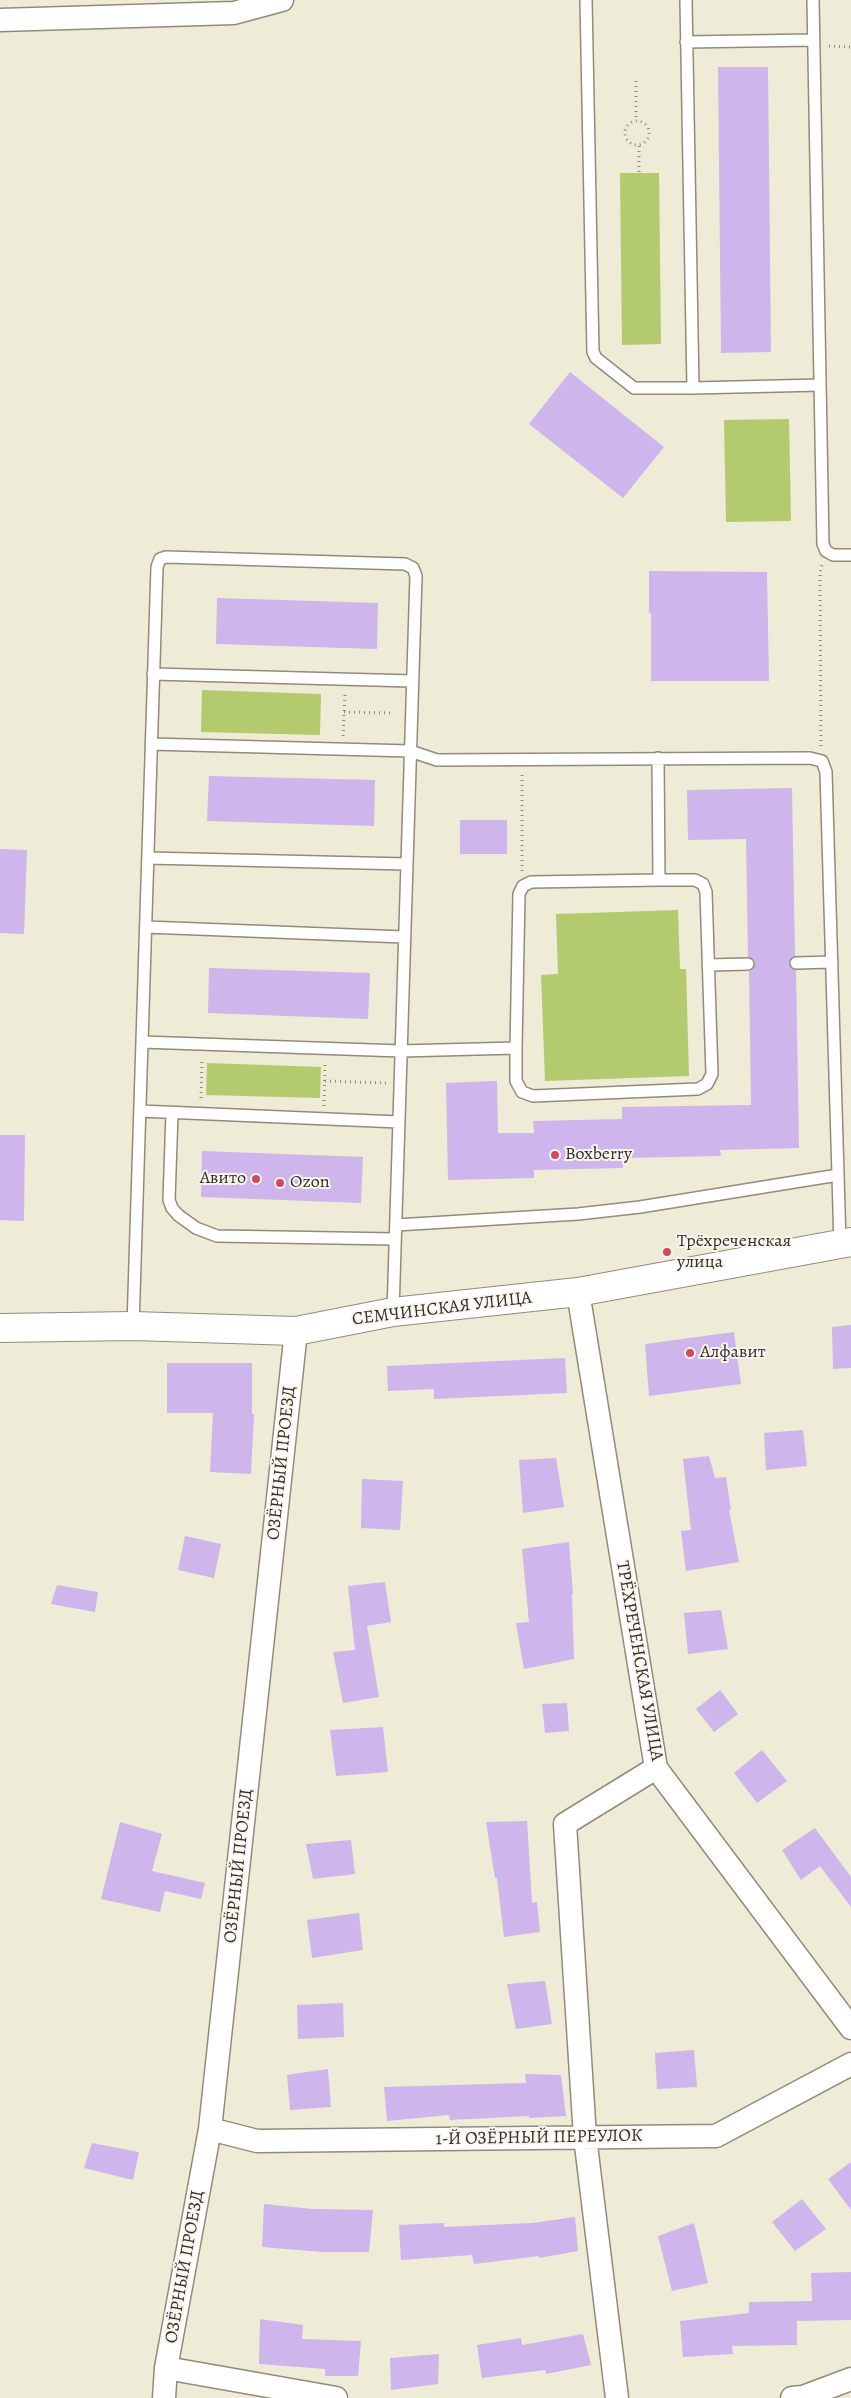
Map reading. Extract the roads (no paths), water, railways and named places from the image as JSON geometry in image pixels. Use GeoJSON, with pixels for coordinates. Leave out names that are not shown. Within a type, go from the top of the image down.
{"type":"FeatureCollection","features":[{"type":"Feature","properties":{"kind":"street"},"geometry":{"type":"LineString","coordinates":[[0,20],[201,7],[234,13],[282,0]]}},
{"type":"Feature","properties":{"kind":"street","name":"СЕМЧИНСКАЯ УЛИЦА"},"geometry":{"type":"LineString","coordinates":[[0,1328],[134,1326],[296,1331],[393,1312],[578,1292],[845,1243]]}},
{"type":"Feature","properties":{"kind":"street","name":"ТРЁХРЕЧЕНСКАЯ УЛИЦА"},"geometry":{"type":"LineString","coordinates":[[578,1292],[656,1768],[851,2028]]}},
{"type":"Feature","properties":{"kind":"street","name":"ОЗЁРНЫЙ ПРОЕЗД"},"geometry":{"type":"LineString","coordinates":[[164,2398],[166,2368],[210,2129],[296,1331]]}},
{"type":"Feature","properties":{"kind":"street"},"geometry":{"type":"LineString","coordinates":[[617,2398],[585,2137],[565,1824],[656,1768]]}},
{"type":"Feature","properties":{"kind":"street","name":"1-Й ОЗЁРНЫЙ ПЕРЕУЛОК"},"geometry":{"type":"LineString","coordinates":[[210,2129],[257,2141],[716,2136],[851,2064]]}},
{"type":"Feature","properties":{"kind":"street"},"geometry":{"type":"LineString","coordinates":[[166,2368],[336,2398]]}},
{"type":"Feature","properties":{"kind":"street"},"geometry":{"type":"LineString","coordinates":[[792,2398],[803,2397],[851,2379]]}},
{"type":"Feature","properties":{"kind":"lane"},"geometry":{"type":"LineString","coordinates":[[586,0],[593,352],[596,358],[634,388],[820,385]]}},
{"type":"Feature","properties":{"kind":"lane"},"geometry":{"type":"LineString","coordinates":[[686,0],[693,388]]}},
{"type":"Feature","properties":{"kind":"lane"},"geometry":{"type":"LineString","coordinates":[[813,0],[823,544],[826,551],[833,555],[851,555]]}},
{"type":"Feature","properties":{"kind":"lane"},"geometry":{"type":"LineString","coordinates":[[686,42],[814,43]]}},
{"type":"Feature","properties":{"kind":"lane"},"geometry":{"type":"LineString","coordinates":[[134,1326],[157,567],[160,559],[166,557],[405,564],[413,568],[416,576],[393,1312]]}},
{"type":"Feature","properties":{"kind":"lane"},"geometry":{"type":"LineString","coordinates":[[153,674],[412,681]]}},
{"type":"Feature","properties":{"kind":"lane"},"geometry":{"type":"LineString","coordinates":[[151,744],[410,751],[437,760],[810,758],[822,762],[826,772],[838,1175],[845,1243]]}},
{"type":"Feature","properties":{"kind":"lane"},"geometry":{"type":"LineString","coordinates":[[658,758],[659,880]]}},
{"type":"Feature","properties":{"kind":"lane"},"geometry":{"type":"LineString","coordinates":[[148,858],[407,864]]}},
{"type":"Feature","properties":{"kind":"lane"},"geometry":{"type":"LineString","coordinates":[[695,880],[703,884],[706,892],[708,965],[712,1074],[707,1084],[698,1089],[533,1096],[522,1092],[516,1081],[516,1048],[519,894],[523,886],[531,882],[695,880]]}},
{"type":"Feature","properties":{"kind":"lane"},"geometry":{"type":"LineString","coordinates":[[146,927],[404,937]]}},
{"type":"Feature","properties":{"kind":"lane"},"geometry":{"type":"LineString","coordinates":[[796,963],[832,962]]}},
{"type":"Feature","properties":{"kind":"lane"},"geometry":{"type":"LineString","coordinates":[[708,965],[748,964]]}},
{"type":"Feature","properties":{"kind":"lane"},"geometry":{"type":"LineString","coordinates":[[142,1042],[401,1051],[516,1048]]}},
{"type":"Feature","properties":{"kind":"lane"},"geometry":{"type":"LineString","coordinates":[[140,1111],[399,1122]]}},
{"type":"Feature","properties":{"kind":"lane"},"geometry":{"type":"LineString","coordinates":[[172,1112],[169,1200],[172,1208],[178,1215],[196,1228],[217,1236],[395,1239]]}},
{"type":"Feature","properties":{"kind":"lane"},"geometry":{"type":"LineString","coordinates":[[396,1225],[578,1214],[640,1207],[838,1175]]}},
{"type":"Feature","properties":{"kind":"place","name":"Boxberry"},"geometry":{"type":"Point","coordinates":[555,1155]}},
{"type":"Feature","properties":{"kind":"place","name":"Авито"},"geometry":{"type":"Point","coordinates":[256,1179]}},
{"type":"Feature","properties":{"kind":"place","name":"Ozon"},"geometry":{"type":"Point","coordinates":[280,1183]}},
{"type":"Feature","properties":{"kind":"place","name":"Трёхреченская улица"},"geometry":{"type":"Point","coordinates":[667,1252]}},
{"type":"Feature","properties":{"kind":"place","name":"Алфавит"},"geometry":{"type":"Point","coordinates":[690,1353]}}]}
